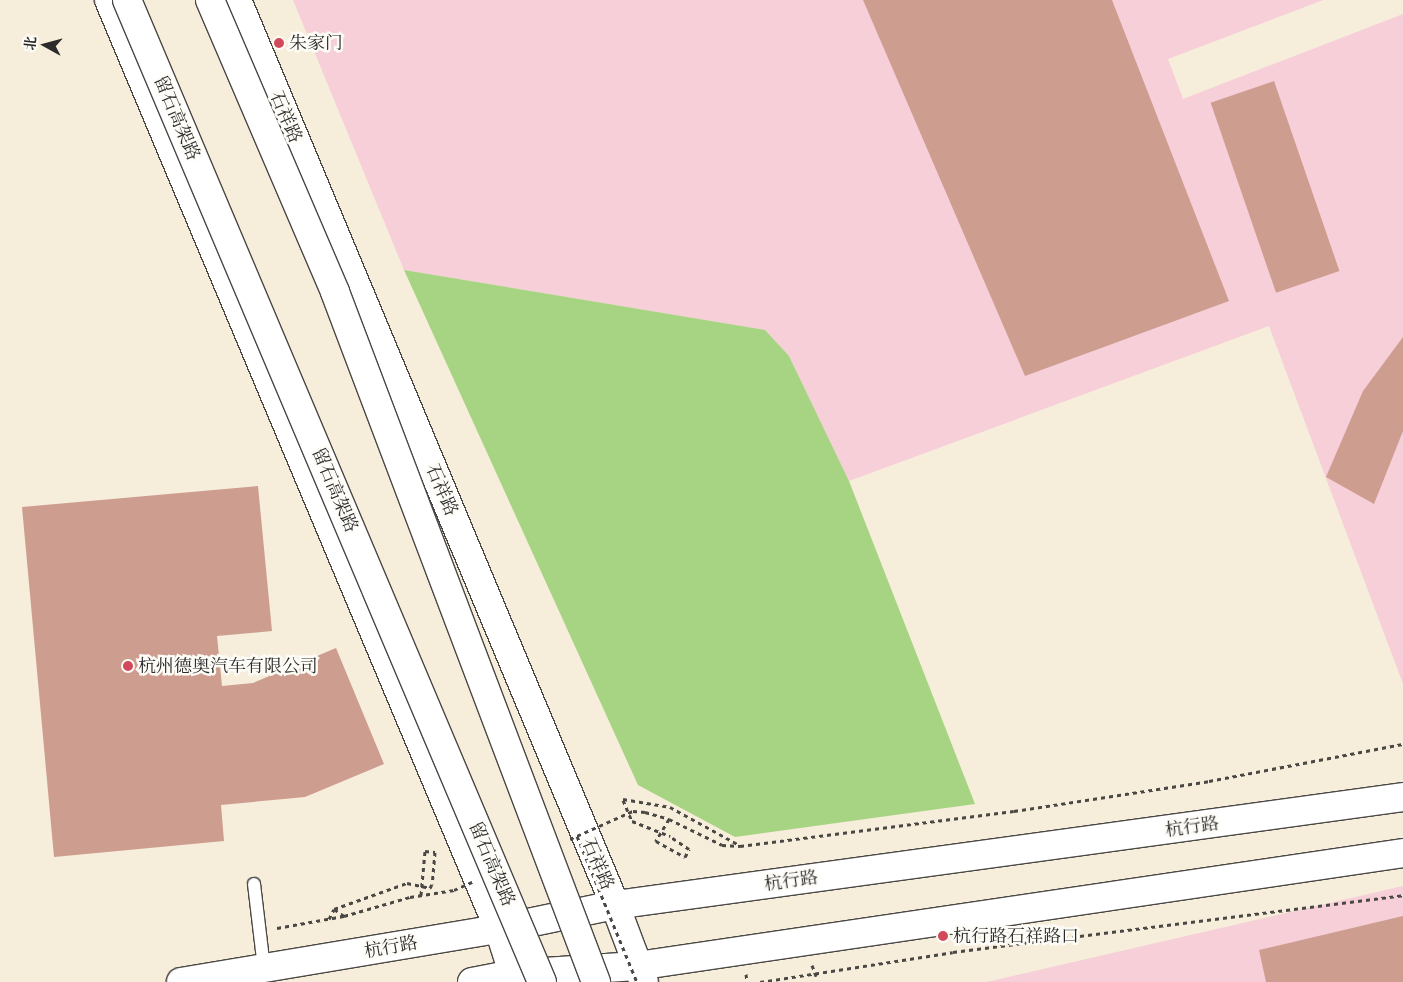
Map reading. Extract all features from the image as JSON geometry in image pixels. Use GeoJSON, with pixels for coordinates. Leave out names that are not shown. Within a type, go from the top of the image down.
{"type":"FeatureCollection","features":[{"type":"Feature","properties":{"kind":"main road"},"geometry":{"type":"LineString","coordinates":[[109,0],[499,929],[515,978]]}},
{"type":"Feature","properties":{"kind":"main road","name":"留石高架路"},"geometry":{"type":"LineString","coordinates":[[127,0],[542,982]]}},
{"type":"Feature","properties":{"kind":"main road"},"geometry":{"type":"LineString","coordinates":[[210,0],[335,292],[596,982]]}},
{"type":"Feature","properties":{"kind":"main road","name":"石祥路"},"geometry":{"type":"LineString","coordinates":[[237,0],[615,905],[642,978]]}},
{"type":"Feature","properties":{"kind":"main road","name":"杭行路"},"geometry":{"type":"LineString","coordinates":[[181,982],[499,929],[615,905],[1403,797]]}},
{"type":"Feature","properties":{"kind":"main road"},"geometry":{"type":"LineString","coordinates":[[472,982],[515,978],[642,978],[1403,853]]}},
{"type":"Feature","properties":{"kind":"lane"},"geometry":{"type":"LineString","coordinates":[[254,884],[264,968]]}},
{"type":"Feature","properties":{"kind":"path"},"geometry":{"type":"LineString","coordinates":[[740,846],[670,807],[623,799],[632,821],[670,836],[689,849],[685,857],[656,841],[670,818],[722,845],[740,846],[1180,786],[1403,744]]}},
{"type":"Feature","properties":{"kind":"path"},"geometry":{"type":"LineString","coordinates":[[577,836],[642,978]]}},
{"type":"Feature","properties":{"kind":"path"},"geometry":{"type":"LineString","coordinates":[[329,919],[334,909],[407,884],[430,888],[435,852],[426,851],[421,895]]}},
{"type":"Feature","properties":{"kind":"path"},"geometry":{"type":"LineString","coordinates":[[760,982],[953,952],[1403,895]]}},
{"type":"Feature","properties":{"kind":"path"},"geometry":{"type":"LineString","coordinates":[[260,928],[344,916],[410,897]]}},
{"type":"Feature","properties":{"kind":"path"},"geometry":{"type":"LineString","coordinates":[[334,909],[344,916]]}},
{"type":"Feature","properties":{"kind":"shaded area"},"geometry":{"type":"Polygon","coordinates":[[[293,0],[1323,0],[1168,59],[1183,99],[1403,14],[1403,684],[1269,326],[849,481],[789,356],[765,330],[404,270],[293,0]]]}},
{"type":"Feature","properties":{"kind":"shaded area"},"geometry":{"type":"Polygon","coordinates":[[[1403,886],[1403,982],[987,982],[1403,886]]]}},
{"type":"Feature","properties":{"kind":"green space"},"geometry":{"type":"Polygon","coordinates":[[[404,270],[765,330],[789,356],[849,481],[975,804],[735,837],[638,785],[404,270]]]}},
{"type":"Feature","properties":{"kind":"building"},"geometry":{"type":"Polygon","coordinates":[[[863,0],[1112,0],[1229,301],[1025,376],[863,0]]]}},
{"type":"Feature","properties":{"kind":"building"},"geometry":{"type":"Polygon","coordinates":[[[1274,81],[1339,271],[1276,293],[1211,103],[1274,81]]]}},
{"type":"Feature","properties":{"kind":"building"},"geometry":{"type":"Polygon","coordinates":[[[1403,337],[1403,431],[1374,504],[1326,477],[1363,391],[1403,337]]]}},
{"type":"Feature","properties":{"kind":"building","name":"杭州德奥汽车有限公司"},"geometry":{"type":"Polygon","coordinates":[[[258,486],[272,631],[217,636],[222,686],[253,683],[336,648],[384,764],[305,797],[221,805],[224,841],[54,857],[22,507],[258,486]]]}},
{"type":"Feature","properties":{"kind":"building"},"geometry":{"type":"Polygon","coordinates":[[[1403,916],[1403,982],[1266,982],[1259,950],[1403,916]]]}},
{"type":"Feature","properties":{"kind":"place","name":"朱家门"},"geometry":{"type":"Point","coordinates":[279,43]}},
{"type":"Feature","properties":{"kind":"place","name":"杭州德奥汽车有限公司"},"geometry":{"type":"Point","coordinates":[128,666]}},
{"type":"Feature","properties":{"kind":"place","name":"杭行路石祥路口"},"geometry":{"type":"Point","coordinates":[943,936]}}]}
